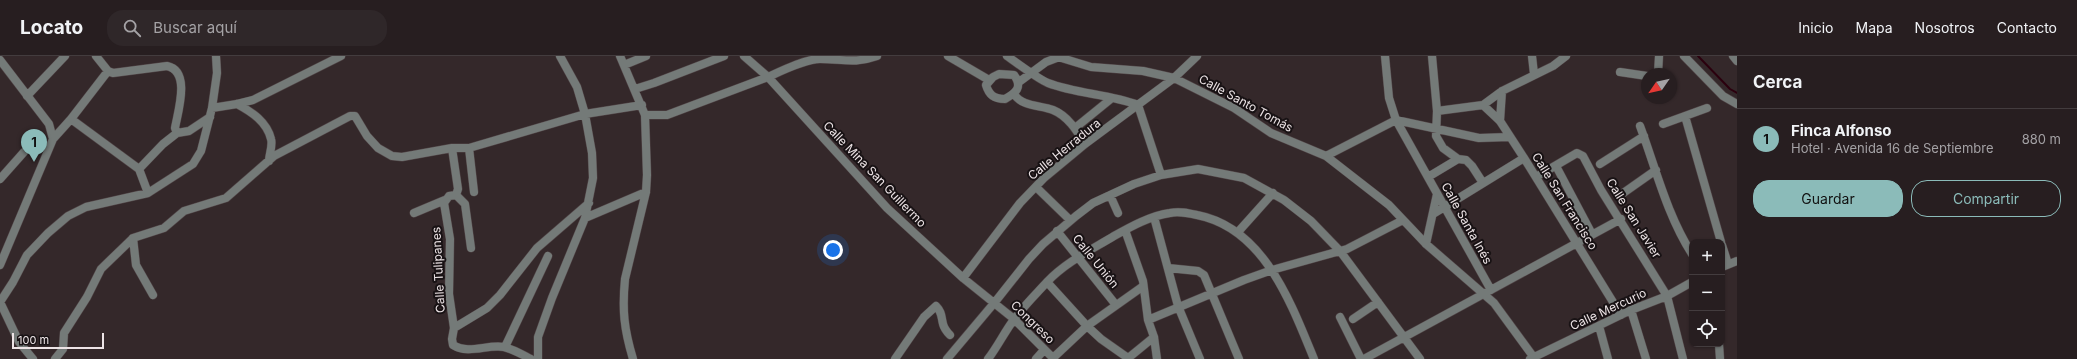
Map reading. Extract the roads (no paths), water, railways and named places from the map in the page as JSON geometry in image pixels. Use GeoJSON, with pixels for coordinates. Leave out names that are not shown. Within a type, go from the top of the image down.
{"type":"FeatureCollection","features":[{"type":"Feature","properties":{"kind":"street"},"geometry":{"type":"LineString","coordinates":[[27,96],[65,56]]}},
{"type":"Feature","properties":{"kind":"street"},"geometry":{"type":"LineString","coordinates":[[96,56],[108,71],[129,72],[167,66],[174,68],[179,72],[181,82],[179,116],[175,128],[177,133]]}},
{"type":"Feature","properties":{"kind":"street"},"geometry":{"type":"LineString","coordinates":[[33,359],[20,342],[0,302],[13,282],[27,255],[48,233],[68,216],[86,207],[148,192],[193,164],[201,151],[212,108],[217,73],[216,56]]}},
{"type":"Feature","properties":{"kind":"street"},"geometry":{"type":"LineString","coordinates":[[212,108],[252,100],[340,56]]}},
{"type":"Feature","properties":{"kind":"street"},"geometry":{"type":"LineString","coordinates":[[538,359],[538,337],[552,298],[585,218],[593,178],[592,152],[585,114],[577,87],[560,56]]}},
{"type":"Feature","properties":{"kind":"street"},"geometry":{"type":"LineString","coordinates":[[620,56],[645,115],[646,192],[625,279],[624,292],[623,320],[633,359]]}},
{"type":"Feature","properties":{"kind":"street"},"geometry":{"type":"LineString","coordinates":[[624,65],[646,56]]}},
{"type":"Feature","properties":{"kind":"street"},"geometry":{"type":"LineString","coordinates":[[634,89],[654,84],[724,56]]}},
{"type":"Feature","properties":{"kind":"street","name":"Calle Mina San Guillermo"},"geometry":{"type":"LineString","coordinates":[[744,56],[768,77],[887,208],[963,278],[995,302]]}},
{"type":"Feature","properties":{"kind":"street"},"geometry":{"type":"LineString","coordinates":[[645,115],[668,115],[768,77],[781,70],[818,59],[832,58],[863,61],[877,56]]}},
{"type":"Feature","properties":{"kind":"street"},"geometry":{"type":"LineString","coordinates":[[948,56],[989,80]]}},
{"type":"Feature","properties":{"kind":"street"},"geometry":{"type":"LineString","coordinates":[[1007,56],[1046,82],[1064,89],[1125,100],[1138,105],[1161,175]]}},
{"type":"Feature","properties":{"kind":"street","name":"Calle Herradura"},"geometry":{"type":"LineString","coordinates":[[963,278],[1020,203],[1036,186],[1085,144],[1174,78],[1197,56]]}},
{"type":"Feature","properties":{"kind":"street"},"geometry":{"type":"LineString","coordinates":[[1385,56],[1389,98],[1396,120],[1428,177]]}},
{"type":"Feature","properties":{"kind":"street"},"geometry":{"type":"LineString","coordinates":[[1432,56],[1437,111],[1436,136],[1443,148],[1458,159],[1466,160],[1472,166],[1483,183]]}},
{"type":"Feature","properties":{"kind":"street"},"geometry":{"type":"LineString","coordinates":[[1532,56],[1534,74]]}},
{"type":"Feature","properties":{"kind":"street"},"geometry":{"type":"LineString","coordinates":[[1437,111],[1483,105],[1502,91],[1553,66],[1566,56]]}},
{"type":"Feature","properties":{"kind":"street"},"geometry":{"type":"LineString","coordinates":[[1658,68],[1659,56]]}},
{"type":"Feature","properties":{"kind":"street"},"geometry":{"type":"LineString","coordinates":[[1684,56],[1723,96],[1737,104]]}},
{"type":"Feature","properties":{"kind":"street"},"geometry":{"type":"LineString","coordinates":[[1733,56],[1737,61]]}},
{"type":"Feature","properties":{"kind":"street"},"geometry":{"type":"LineString","coordinates":[[1019,82],[1046,62],[1057,57]]}},
{"type":"Feature","properties":{"kind":"street","name":"Calle Santo Tomás"},"geometry":{"type":"LineString","coordinates":[[1057,57],[1091,67],[1143,71],[1174,78],[1234,108],[1271,133],[1326,156],[1378,196],[1426,244],[1487,292],[1533,359]]}},
{"type":"Feature","properties":{"kind":"street"},"geometry":{"type":"LineString","coordinates":[[0,60],[49,124],[53,139]]}},
{"type":"Feature","properties":{"kind":"street"},"geometry":{"type":"LineString","coordinates":[[1,262],[53,139],[71,119],[108,71]]}},
{"type":"Feature","properties":{"kind":"street"},"geometry":{"type":"LineString","coordinates":[[1620,72],[1641,75]]}},
{"type":"Feature","properties":{"kind":"street"},"geometry":{"type":"LineString","coordinates":[[999,74],[1014,75],[1019,82],[1019,87],[1014,94],[1005,99],[992,96],[988,92],[986,84],[989,80],[999,74]]}},
{"type":"Feature","properties":{"kind":"street"},"geometry":{"type":"LineString","coordinates":[[1500,120],[1502,91]]}},
{"type":"Feature","properties":{"kind":"street"},"geometry":{"type":"LineString","coordinates":[[1014,94],[1017,98],[1031,105],[1053,110],[1061,115],[1075,128],[1085,144]]}},
{"type":"Feature","properties":{"kind":"street"},"geometry":{"type":"LineString","coordinates":[[1075,128],[1112,98]]}},
{"type":"Feature","properties":{"kind":"street"},"geometry":{"type":"LineString","coordinates":[[237,104],[255,114],[265,127],[272,140],[268,161]]}},
{"type":"Feature","properties":{"kind":"street","name":"Calle San Francisco"},"geometry":{"type":"LineString","coordinates":[[1483,105],[1500,120],[1509,137],[1536,177],[1621,315]]}},
{"type":"Feature","properties":{"kind":"street"},"geometry":{"type":"LineString","coordinates":[[55,359],[63,349],[64,333],[87,297],[101,269],[133,238],[164,228],[184,211],[226,198],[274,156],[350,116],[355,116],[367,136],[384,153],[402,157],[452,148],[469,148],[585,114],[642,106]]}},
{"type":"Feature","properties":{"kind":"street"},"geometry":{"type":"LineString","coordinates":[[1663,124],[1707,108]]}},
{"type":"Feature","properties":{"kind":"street"},"geometry":{"type":"LineString","coordinates":[[1685,116],[1721,239]]}},
{"type":"Feature","properties":{"kind":"street"},"geometry":{"type":"LineString","coordinates":[[139,169],[163,144],[177,133],[182,134],[189,131],[210,117]]}},
{"type":"Feature","properties":{"kind":"street"},"geometry":{"type":"LineString","coordinates":[[71,119],[139,169],[148,192]]}},
{"type":"Feature","properties":{"kind":"street"},"geometry":{"type":"LineString","coordinates":[[1326,156],[1396,120],[1437,127],[1479,138],[1509,137]]}},
{"type":"Feature","properties":{"kind":"street"},"geometry":{"type":"LineString","coordinates":[[1640,126],[1670,214],[1678,233],[1689,250]]}},
{"type":"Feature","properties":{"kind":"street"},"geometry":{"type":"LineString","coordinates":[[1600,164],[1644,136]]}},
{"type":"Feature","properties":{"kind":"street"},"geometry":{"type":"LineString","coordinates":[[452,148],[458,189],[456,195]]}},
{"type":"Feature","properties":{"kind":"street"},"geometry":{"type":"LineString","coordinates":[[469,148],[474,192]]}},
{"type":"Feature","properties":{"kind":"street"},"geometry":{"type":"LineString","coordinates":[[0,179],[24,152]]}},
{"type":"Feature","properties":{"kind":"street","name":"Calle San Javier"},"geometry":{"type":"LineString","coordinates":[[1556,166],[1580,153],[1667,296],[1683,359]]}},
{"type":"Feature","properties":{"kind":"street"},"geometry":{"type":"LineString","coordinates":[[1433,214],[1524,158]]}},
{"type":"Feature","properties":{"kind":"street","name":"Calle Santa Inés"},"geometry":{"type":"LineString","coordinates":[[1458,159],[1428,177],[1487,292]]}},
{"type":"Feature","properties":{"kind":"street"},"geometry":{"type":"LineString","coordinates":[[1536,177],[1556,166],[1592,234]]}},
{"type":"Feature","properties":{"kind":"street"},"geometry":{"type":"LineString","coordinates":[[947,359],[957,354],[1029,259],[1070,220],[1094,203],[1110,195],[1161,175],[1198,169],[1244,178],[1273,193],[1311,221],[1340,251],[1420,359]]}},
{"type":"Feature","properties":{"kind":"street"},"geometry":{"type":"LineString","coordinates":[[1619,196],[1656,170]]}},
{"type":"Feature","properties":{"kind":"street"},"geometry":{"type":"LineString","coordinates":[[1036,186],[1070,220]]}},
{"type":"Feature","properties":{"kind":"street"},"geometry":{"type":"LineString","coordinates":[[585,218],[646,192]]}},
{"type":"Feature","properties":{"kind":"street"},"geometry":{"type":"LineString","coordinates":[[1238,232],[1273,193]]}},
{"type":"Feature","properties":{"kind":"street"},"geometry":{"type":"LineString","coordinates":[[1426,244],[1437,194]]}},
{"type":"Feature","properties":{"kind":"street"},"geometry":{"type":"LineString","coordinates":[[414,213],[445,200],[449,196],[456,195]]}},
{"type":"Feature","properties":{"kind":"street"},"geometry":{"type":"LineString","coordinates":[[456,195],[465,204],[471,248]]}},
{"type":"Feature","properties":{"kind":"street"},"geometry":{"type":"LineString","coordinates":[[1110,195],[1118,213]]}},
{"type":"Feature","properties":{"kind":"street","name":"Calle Tulipanes"},"geometry":{"type":"LineString","coordinates":[[445,200],[450,239],[449,294],[454,328],[452,339],[453,345],[457,348],[478,350],[493,347],[504,347]]}},
{"type":"Feature","properties":{"kind":"street"},"geometry":{"type":"LineString","coordinates":[[454,328],[487,308],[496,300],[536,248],[589,203]]}},
{"type":"Feature","properties":{"kind":"street"},"geometry":{"type":"LineString","coordinates":[[988,359],[999,346],[1014,319],[1047,282],[1062,268],[1125,230],[1154,216],[1172,212],[1185,212],[1206,216],[1224,223],[1238,232],[1272,270],[1299,322],[1314,359]]}},
{"type":"Feature","properties":{"kind":"street"},"geometry":{"type":"LineString","coordinates":[[1154,216],[1178,306],[1200,359]]}},
{"type":"Feature","properties":{"kind":"street"},"geometry":{"type":"LineString","coordinates":[[1364,359],[1405,338],[1576,242],[1621,219]]}},
{"type":"Feature","properties":{"kind":"street"},"geometry":{"type":"LineString","coordinates":[[1148,320],[1178,306],[1272,270],[1340,251],[1402,220]]}},
{"type":"Feature","properties":{"kind":"street"},"geometry":{"type":"LineString","coordinates":[[1125,230],[1138,264],[1148,320],[1154,337],[1157,359]]}},
{"type":"Feature","properties":{"kind":"street","name":"Calle Unión"},"geometry":{"type":"LineString","coordinates":[[1057,231],[1116,305]]}},
{"type":"Feature","properties":{"kind":"street"},"geometry":{"type":"LineString","coordinates":[[133,238],[136,264],[153,295]]}},
{"type":"Feature","properties":{"kind":"street"},"geometry":{"type":"LineString","coordinates":[[531,359],[504,347],[548,256]]}},
{"type":"Feature","properties":{"kind":"street"},"geometry":{"type":"LineString","coordinates":[[1725,266],[1737,261]]}},
{"type":"Feature","properties":{"kind":"street"},"geometry":{"type":"LineString","coordinates":[[1168,268],[1201,272],[1240,359]]}},
{"type":"Feature","properties":{"kind":"street"},"geometry":{"type":"LineString","coordinates":[[1047,282],[1100,339],[1127,359],[1154,337]]}},
{"type":"Feature","properties":{"kind":"street","name":"Calle Mercurio"},"geometry":{"type":"LineString","coordinates":[[1533,359],[1631,310],[1667,296],[1689,284]]}},
{"type":"Feature","properties":{"kind":"street"},"geometry":{"type":"LineString","coordinates":[[1053,359],[1087,326],[1142,287]]}},
{"type":"Feature","properties":{"kind":"street","name":"Congreso"},"geometry":{"type":"LineString","coordinates":[[995,302],[1053,359]]}},
{"type":"Feature","properties":{"kind":"street"},"geometry":{"type":"LineString","coordinates":[[1353,319],[1378,302]]}},
{"type":"Feature","properties":{"kind":"street"},"geometry":{"type":"LineString","coordinates":[[895,359],[924,317],[936,306],[940,310],[942,323],[950,335]]}},
{"type":"Feature","properties":{"kind":"street"},"geometry":{"type":"LineString","coordinates":[[1631,310],[1646,359]]}},
{"type":"Feature","properties":{"kind":"street"},"geometry":{"type":"LineString","coordinates":[[1340,317],[1361,359]]}},
{"type":"Feature","properties":{"kind":"street"},"geometry":{"type":"LineString","coordinates":[[1599,326],[1606,359]]}},
{"type":"Feature","properties":{"kind":"street"},"geometry":{"type":"LineString","coordinates":[[1718,347],[1720,359]]}},
{"type":"Feature","properties":{"kind":"street"},"geometry":{"type":"LineString","coordinates":[[1036,359],[1044,350]]}},
{"type":"Feature","properties":{"kind":"waterway"},"geometry":{"type":"LineString","coordinates":[[1698,56],[1730,89],[1737,93]]}},
{"type":"Feature","properties":{"kind":"place","name":"Finca Alfonso"},"geometry":{"type":"Point","coordinates":[34,162]}}]}
